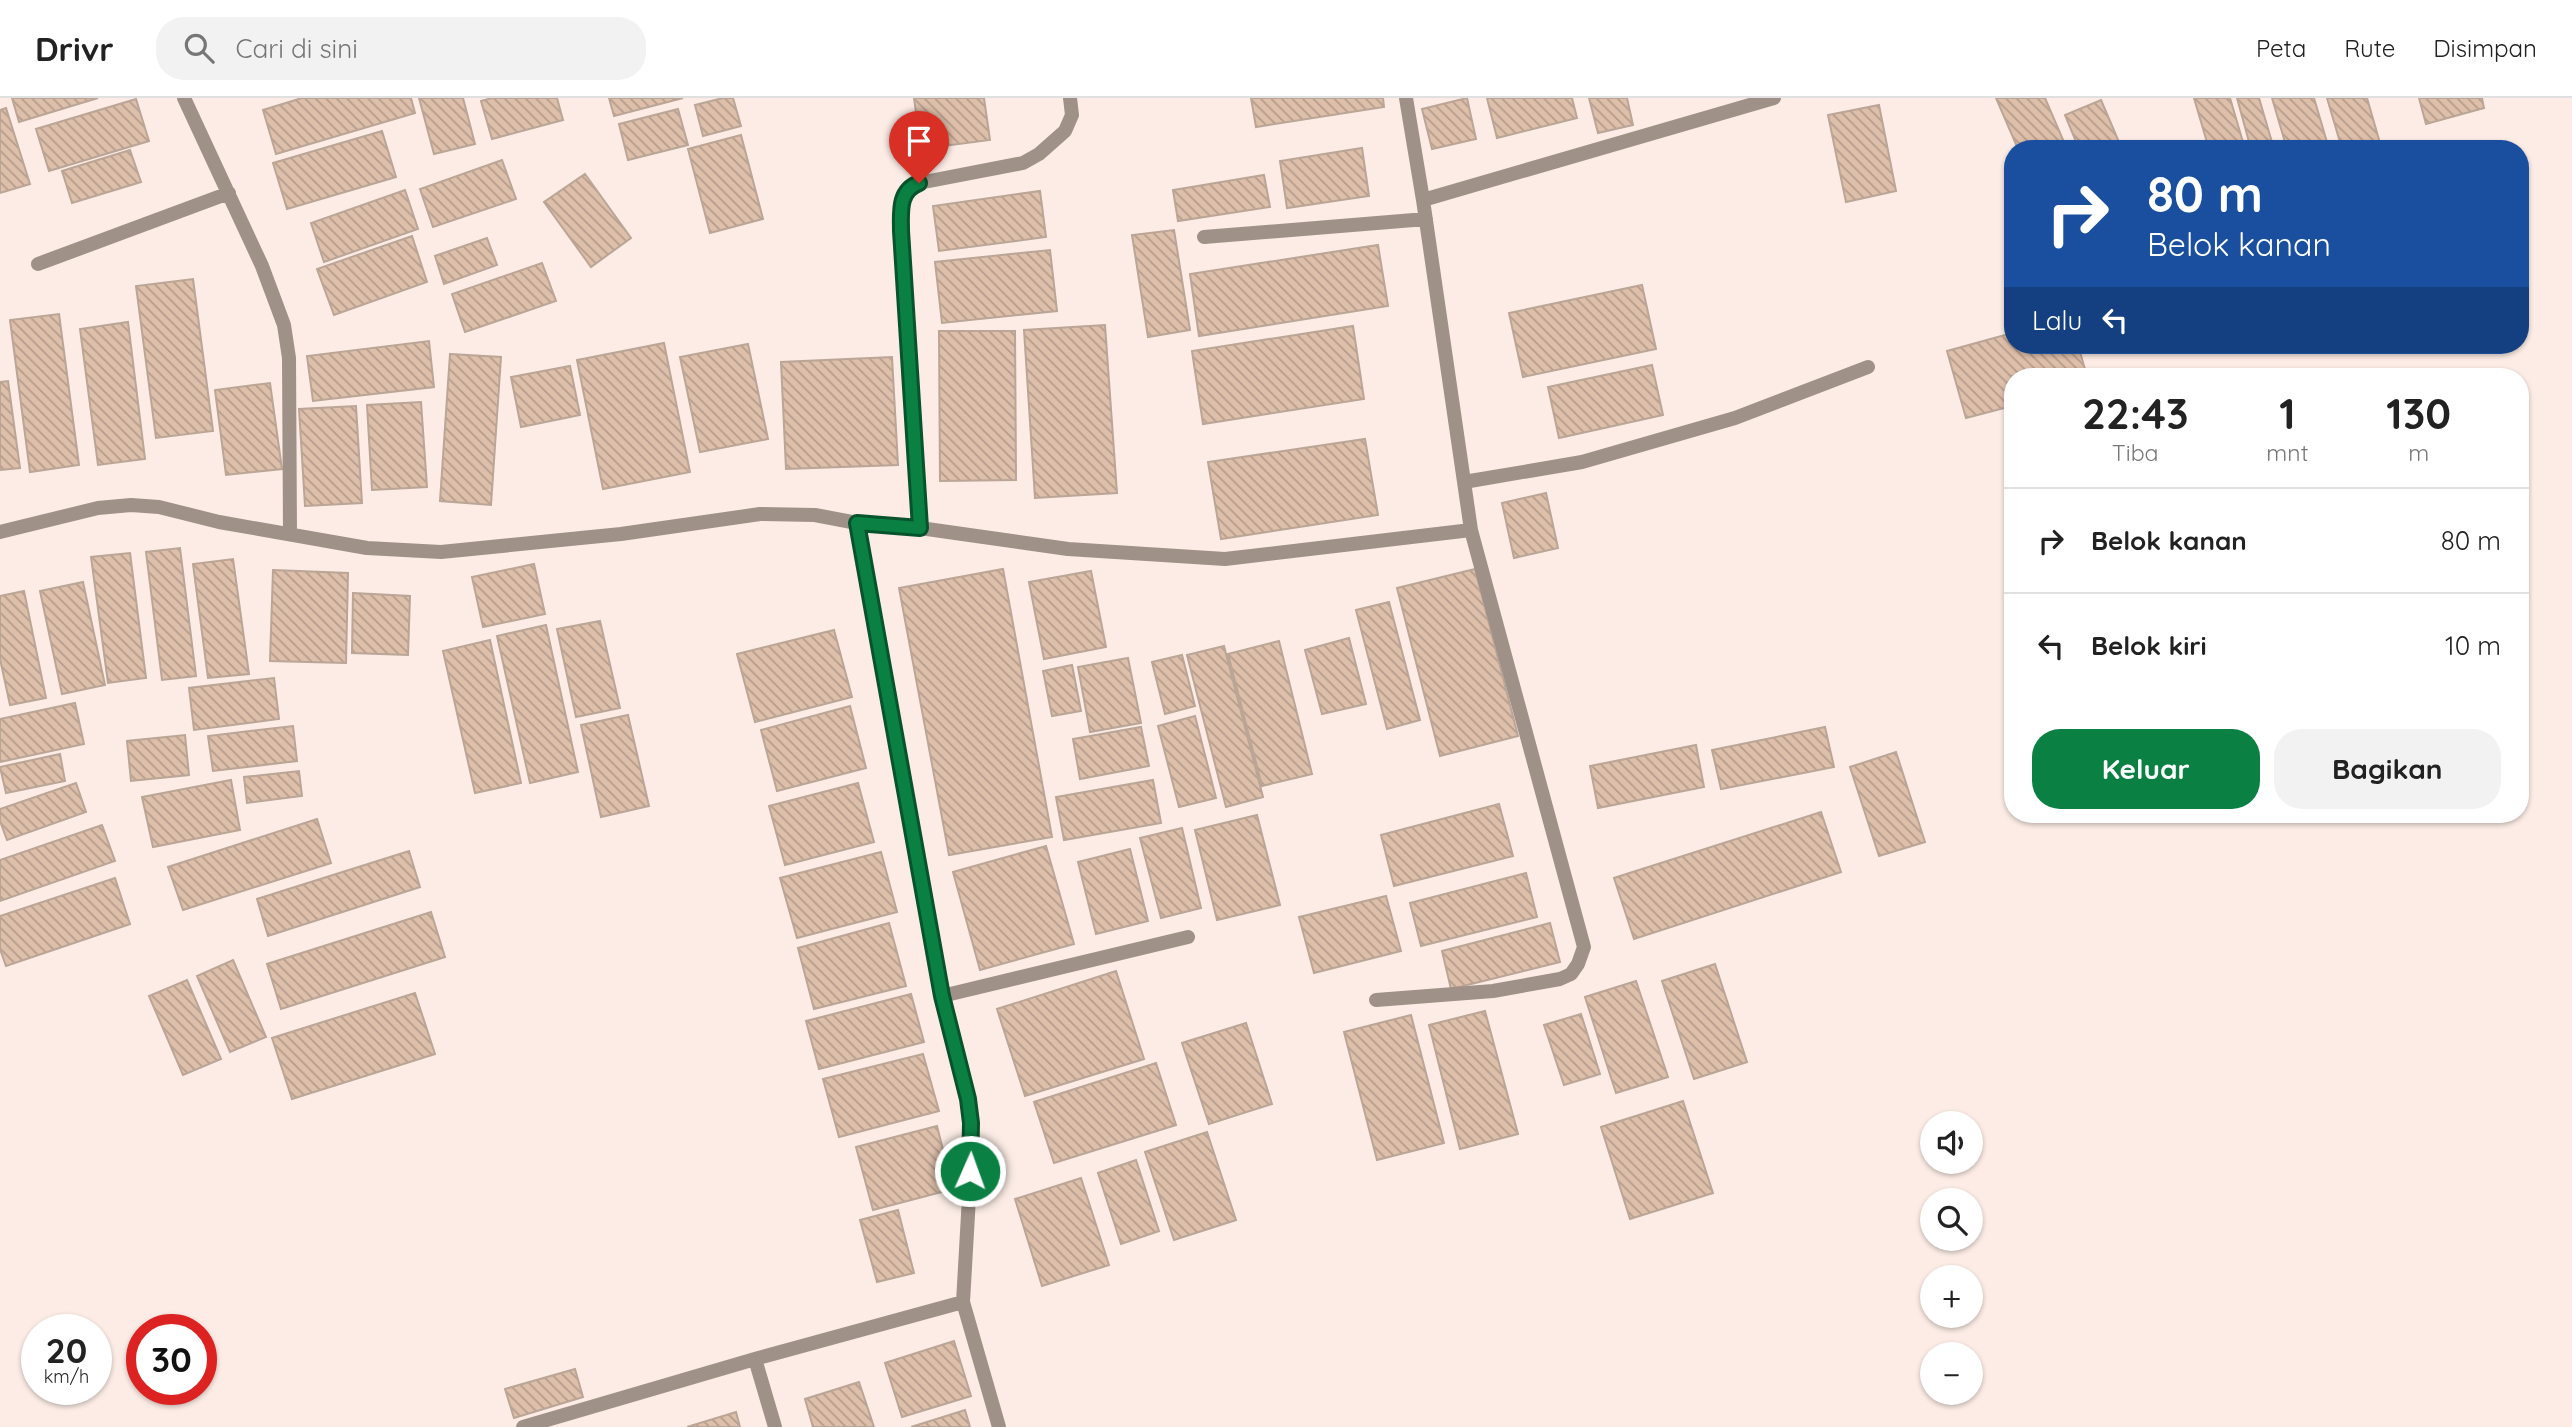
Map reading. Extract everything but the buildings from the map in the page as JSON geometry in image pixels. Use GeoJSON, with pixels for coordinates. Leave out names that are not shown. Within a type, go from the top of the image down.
{"type":"FeatureCollection","features":[{"type":"Feature","properties":{"kind":"street"},"geometry":{"type":"LineString","coordinates":[[184,98],[262,265],[285,325],[289,358],[290,534]]}},
{"type":"Feature","properties":{"kind":"street"},"geometry":{"type":"LineString","coordinates":[[920,528],[901,231],[901,210],[905,193],[919,183],[1023,163],[1039,155],[1065,131],[1072,115],[1070,98]]}},
{"type":"Feature","properties":{"kind":"street"},"geometry":{"type":"LineString","coordinates":[[1376,1000],[1493,990],[1560,979],[1571,974],[1584,947],[1471,530],[1406,98]]}},
{"type":"Feature","properties":{"kind":"street"},"geometry":{"type":"LineString","coordinates":[[1423,200],[1774,98]]}},
{"type":"Feature","properties":{"kind":"street"},"geometry":{"type":"LineString","coordinates":[[38,264],[229,192]]}},
{"type":"Feature","properties":{"kind":"street"},"geometry":{"type":"LineString","coordinates":[[1204,237],[1426,219]]}},
{"type":"Feature","properties":{"kind":"street"},"geometry":{"type":"LineString","coordinates":[[1464,482],[1582,462],[1735,418],[1868,367]]}},
{"type":"Feature","properties":{"kind":"street"},"geometry":{"type":"LineString","coordinates":[[0,532],[98,508],[131,505],[159,507],[219,522],[367,548],[441,552],[621,534],[760,514],[815,514],[857,523],[920,528],[1068,549],[1225,559],[1471,530]]}},
{"type":"Feature","properties":{"kind":"street"},"geometry":{"type":"LineString","coordinates":[[857,523],[942,996],[968,1099],[971,1123],[963,1302],[999,1427]]}},
{"type":"Feature","properties":{"kind":"street"},"geometry":{"type":"LineString","coordinates":[[942,996],[1188,937]]}},
{"type":"Feature","properties":{"kind":"street"},"geometry":{"type":"LineString","coordinates":[[523,1427],[564,1421],[755,1359],[963,1302]]}},
{"type":"Feature","properties":{"kind":"street"},"geometry":{"type":"LineString","coordinates":[[755,1359],[775,1427]]}},
{"type":"Feature","properties":{"kind":"route"},"geometry":{"type":"LineString","coordinates":[[919,183],[905,193],[901,210],[901,231],[920,528],[857,523],[942,996],[968,1099],[972,1145],[970,1171]]}}]}
